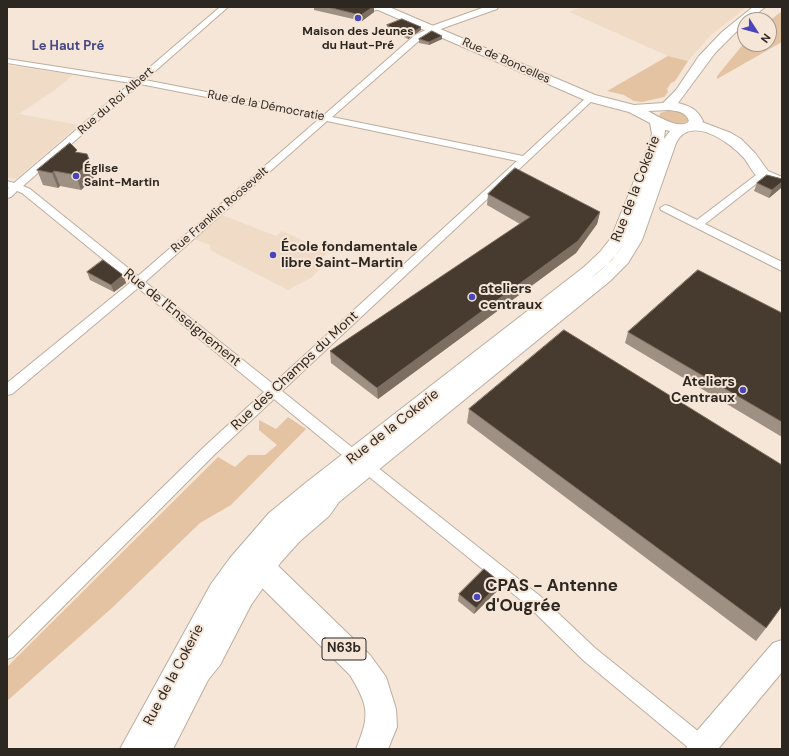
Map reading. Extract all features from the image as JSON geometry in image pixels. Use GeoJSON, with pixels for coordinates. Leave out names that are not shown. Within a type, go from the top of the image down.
{"type":"FeatureCollection","features":[{"type":"Feature","properties":{"kind":"highway","name":"N63b"},"geometry":{"type":"LineString","coordinates":[[262,569],[360,665],[375,688],[381,709],[381,727],[372,749]]}},
{"type":"Feature","properties":{"kind":"main road","name":"Rue de Boncelles"},"geometry":{"type":"LineString","coordinates":[[379,7],[591,98],[658,114],[681,108],[689,122]]}},
{"type":"Feature","properties":{"kind":"main road"},"geometry":{"type":"LineString","coordinates":[[658,114],[677,98],[697,66],[716,44],[744,19],[765,8]]}},
{"type":"Feature","properties":{"kind":"main road"},"geometry":{"type":"LineString","coordinates":[[689,122],[688,100],[694,89],[713,61],[737,36]]}},
{"type":"Feature","properties":{"kind":"main road","name":"Rue de Boncelles"},"geometry":{"type":"LineString","coordinates":[[658,114],[670,128],[689,122],[726,136],[736,142],[750,156],[763,174]]}},
{"type":"Feature","properties":{"kind":"main road","name":"Rue de la Cokerie"},"geometry":{"type":"LineString","coordinates":[[158,749],[199,671],[211,656],[243,597],[262,569],[292,534],[320,508],[361,462],[606,256],[622,233],[656,144],[659,134],[658,114]]}},
{"type":"Feature","properties":{"kind":"main road","name":"Rue de la Cokerie"},"geometry":{"type":"LineString","coordinates":[[134,749],[219,592],[238,565],[258,541],[277,520],[361,462],[614,267],[634,240],[673,135],[689,122]]}},
{"type":"Feature","properties":{"kind":"main road"},"geometry":{"type":"LineString","coordinates":[[763,174],[782,182]]}},
{"type":"Feature","properties":{"kind":"main road"},"geometry":{"type":"LineString","coordinates":[[701,748],[782,652]]}},
{"type":"Feature","properties":{"kind":"street","name":"Rue du Roi Albert"},"geometry":{"type":"LineString","coordinates":[[7,195],[12,185],[139,81],[224,7]]}},
{"type":"Feature","properties":{"kind":"street"},"geometry":{"type":"LineString","coordinates":[[360,7],[379,7]]}},
{"type":"Feature","properties":{"kind":"street"},"geometry":{"type":"LineString","coordinates":[[432,29],[494,7]]}},
{"type":"Feature","properties":{"kind":"street","name":"Rue Franklin Roosevelt"},"geometry":{"type":"LineString","coordinates":[[7,390],[138,282],[418,37],[432,29]]}},
{"type":"Feature","properties":{"kind":"street","name":"Rue de la Démocratie"},"geometry":{"type":"LineString","coordinates":[[7,61],[139,81],[524,159]]}},
{"type":"Feature","properties":{"kind":"street","name":"Rue des Champs du Mont"},"geometry":{"type":"LineString","coordinates":[[7,652],[194,465],[591,98]]}},
{"type":"Feature","properties":{"kind":"street"},"geometry":{"type":"LineString","coordinates":[[698,224],[763,174]]}},
{"type":"Feature","properties":{"kind":"street","name":"Rue de l'Enseignement"},"geometry":{"type":"LineString","coordinates":[[12,185],[26,191],[273,392],[534,601],[589,654],[701,748]]}},
{"type":"Feature","properties":{"kind":"street"},"geometry":{"type":"LineString","coordinates":[[665,208],[782,267]]}},
{"type":"Feature","properties":{"kind":"shaded area"},"geometry":{"type":"Polygon","coordinates":[[[582,7],[747,7],[741,12],[737,12],[737,15],[711,35],[688,61],[668,56],[569,12],[582,7]]]}},
{"type":"Feature","properties":{"kind":"shaded area"},"geometry":{"type":"Polygon","coordinates":[[[782,11],[782,42],[777,45],[777,15],[782,11]]]}},
{"type":"Feature","properties":{"kind":"shaded area"},"geometry":{"type":"Polygon","coordinates":[[[737,52],[764,52],[717,79],[717,76],[737,52]]]}},
{"type":"Feature","properties":{"kind":"shaded area"},"geometry":{"type":"Polygon","coordinates":[[[668,56],[688,61],[675,81],[671,83],[667,89],[668,92],[664,97],[642,102],[634,101],[624,95],[607,91],[668,56]]]}},
{"type":"Feature","properties":{"kind":"shaded area"},"geometry":{"type":"Polygon","coordinates":[[[7,65],[73,75],[55,90],[19,114],[79,125],[18,177],[13,179],[7,177],[7,65]]]}},
{"type":"Feature","properties":{"kind":"shaded area"},"geometry":{"type":"Polygon","coordinates":[[[671,110],[680,111],[687,115],[689,120],[687,122],[675,125],[659,118],[660,113],[671,110]]]}},
{"type":"Feature","properties":{"kind":"shaded area","name":"École fondamentale libre Saint-Martin"},"geometry":{"type":"Polygon","coordinates":[[[222,215],[276,236],[282,231],[329,252],[323,257],[324,261],[322,267],[311,278],[288,290],[210,250],[210,245],[194,239],[222,215]]]}},
{"type":"Feature","properties":{"kind":"shaded area"},"geometry":{"type":"Polygon","coordinates":[[[288,417],[306,429],[231,505],[200,523],[113,607],[7,701],[7,667],[218,457],[235,467],[248,455],[265,455],[277,445],[259,430],[259,420],[276,429],[288,417]]]}},
{"type":"Feature","properties":{"kind":"building"},"geometry":{"type":"Polygon","coordinates":[[[328,7],[373,7],[361,15],[328,7]]]}},
{"type":"Feature","properties":{"kind":"building"},"geometry":{"type":"Polygon","coordinates":[[[402,19],[421,27],[408,36],[387,25],[402,19]]]}},
{"type":"Feature","properties":{"kind":"building"},"geometry":{"type":"Polygon","coordinates":[[[432,31],[442,36],[429,42],[419,39],[432,31]]]}},
{"type":"Feature","properties":{"kind":"building"},"geometry":{"type":"Polygon","coordinates":[[[70,143],[77,150],[75,152],[87,154],[90,162],[76,175],[37,170],[70,143]]]}},
{"type":"Feature","properties":{"kind":"building","name":"ateliers centraux"},"geometry":{"type":"Polygon","coordinates":[[[515,168],[600,212],[578,241],[377,388],[330,351],[530,217],[488,194],[515,168]]]}},
{"type":"Feature","properties":{"kind":"building"},"geometry":{"type":"Polygon","coordinates":[[[767,175],[782,179],[782,182],[772,190],[757,183],[767,175]]]}},
{"type":"Feature","properties":{"kind":"building"},"geometry":{"type":"Polygon","coordinates":[[[103,260],[123,275],[111,285],[87,272],[103,260]]]}},
{"type":"Feature","properties":{"kind":"building","name":"Ateliers Centraux"},"geometry":{"type":"Polygon","coordinates":[[[698,270],[782,313],[782,422],[628,332],[698,270]]]}},
{"type":"Feature","properties":{"kind":"building"},"geometry":{"type":"Polygon","coordinates":[[[564,330],[782,465],[782,606],[766,628],[469,409],[564,330]]]}},
{"type":"Feature","properties":{"kind":"building","name":"CPAS - Antenne d'Ougrée"},"geometry":{"type":"Polygon","coordinates":[[[484,569],[500,582],[476,608],[459,594],[484,569]]]}},
{"type":"Feature","properties":{"kind":"place","name":"Maison des Jeunes du Haut-Pré"},"geometry":{"type":"Point","coordinates":[358,18]}},
{"type":"Feature","properties":{"kind":"place","name":"Église Saint-Martin"},"geometry":{"type":"Point","coordinates":[76,176]}},
{"type":"Feature","properties":{"kind":"place","name":"École fondamentale libre Saint-Martin"},"geometry":{"type":"Point","coordinates":[273,255]}},
{"type":"Feature","properties":{"kind":"place","name":"ateliers centraux"},"geometry":{"type":"Point","coordinates":[472,297]}},
{"type":"Feature","properties":{"kind":"place","name":"Ateliers Centraux"},"geometry":{"type":"Point","coordinates":[743,390]}},
{"type":"Feature","properties":{"kind":"place","name":"CPAS - Antenne d'Ougrée"},"geometry":{"type":"Point","coordinates":[477,597]}},
{"type":"Feature","properties":{"kind":"district","name":"Le Haut Pré"},"geometry":{"type":"Point","coordinates":[68,47]}}]}
